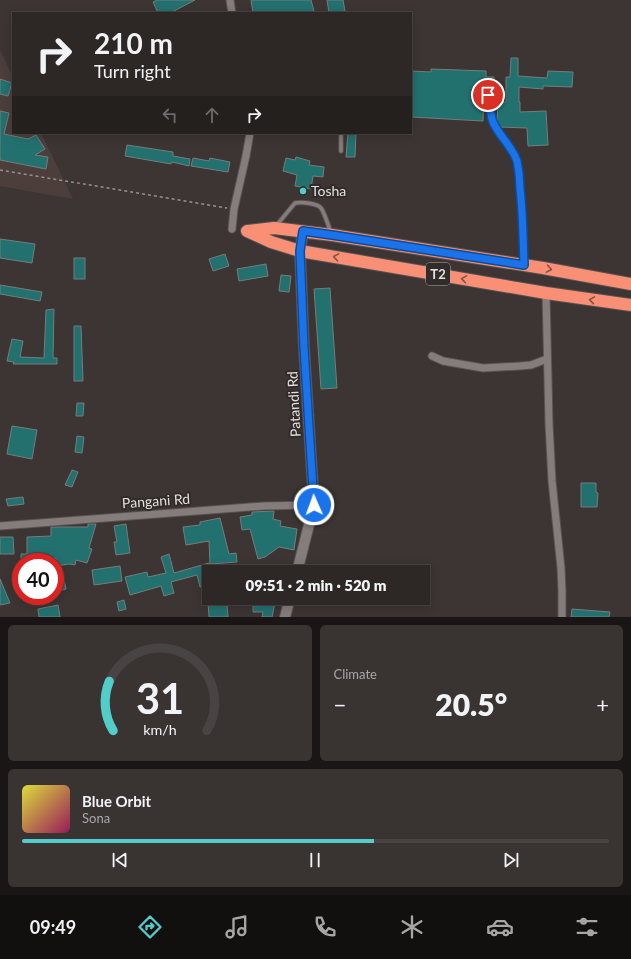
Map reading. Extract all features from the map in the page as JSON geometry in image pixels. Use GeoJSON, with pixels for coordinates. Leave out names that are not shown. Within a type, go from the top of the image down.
{"type":"FeatureCollection","features":[{"type":"Feature","properties":{"kind":"highway","name":"T2"},"geometry":{"type":"LineString","coordinates":[[631,284],[524,265],[332,235],[274,228],[247,231],[271,242],[300,251],[546,293],[631,305]]}},
{"type":"Feature","properties":{"kind":"street"},"geometry":{"type":"LineString","coordinates":[[230,0],[232,12]]}},
{"type":"Feature","properties":{"kind":"street"},"geometry":{"type":"LineString","coordinates":[[232,229],[234,209],[250,134]]}},
{"type":"Feature","properties":{"kind":"street","name":"Patandi Rd"},"geometry":{"type":"LineString","coordinates":[[299,565],[314,505],[304,348],[300,251],[303,231]]}},
{"type":"Feature","properties":{"kind":"street"},"geometry":{"type":"LineString","coordinates":[[546,293],[549,431],[552,481],[561,568],[562,617]]}},
{"type":"Feature","properties":{"kind":"street"},"geometry":{"type":"LineString","coordinates":[[432,356],[443,361],[483,368],[531,365],[548,359]]}},
{"type":"Feature","properties":{"kind":"street","name":"Pangani Rd"},"geometry":{"type":"LineString","coordinates":[[0,526],[264,506],[314,505]]}},
{"type":"Feature","properties":{"kind":"street"},"geometry":{"type":"LineString","coordinates":[[285,617],[288,605]]}},
{"type":"Feature","properties":{"kind":"lane"},"geometry":{"type":"LineString","coordinates":[[488,95],[493,122],[512,150],[519,170],[524,265]]}},
{"type":"Feature","properties":{"kind":"lane"},"geometry":{"type":"LineString","coordinates":[[341,134],[341,151]]}},
{"type":"Feature","properties":{"kind":"lane"},"geometry":{"type":"LineString","coordinates":[[274,228],[295,203],[302,202],[322,208],[332,235]]}},
{"type":"Feature","properties":{"kind":"path"},"geometry":{"type":"LineString","coordinates":[[0,170],[234,209]]}},
{"type":"Feature","properties":{"kind":"shaded area"},"geometry":{"type":"Polygon","coordinates":[[[0,50],[12,75],[12,134],[41,134],[73,199],[0,186],[0,50]]]}},
{"type":"Feature","properties":{"kind":"building"},"geometry":{"type":"Polygon","coordinates":[[[157,0],[195,0],[172,12],[158,12],[153,2],[157,0]]]}},
{"type":"Feature","properties":{"kind":"building"},"geometry":{"type":"Polygon","coordinates":[[[251,0],[311,0],[314,11],[310,12],[253,12],[251,0]]]}},
{"type":"Feature","properties":{"kind":"building"},"geometry":{"type":"Polygon","coordinates":[[[327,0],[343,0],[345,11],[329,12],[327,0]]]}},
{"type":"Feature","properties":{"kind":"building"},"geometry":{"type":"Polygon","coordinates":[[[511,58],[518,58],[518,76],[547,78],[548,71],[573,72],[572,87],[543,86],[543,89],[519,87],[520,112],[546,111],[548,145],[528,146],[527,128],[499,127],[497,123],[498,102],[506,102],[506,77],[510,77],[511,58]]]}},
{"type":"Feature","properties":{"kind":"building"},"geometry":{"type":"Polygon","coordinates":[[[431,69],[486,71],[486,77],[494,77],[493,91],[484,90],[483,121],[412,117],[412,71],[431,72],[431,69]]]}},
{"type":"Feature","properties":{"kind":"building"},"geometry":{"type":"Polygon","coordinates":[[[0,79],[12,83],[8,96],[0,94],[0,79]]]}},
{"type":"Feature","properties":{"kind":"building"},"geometry":{"type":"Polygon","coordinates":[[[0,111],[9,113],[4,134],[28,139],[36,135],[45,149],[35,155],[48,157],[46,169],[0,160],[0,111]]]}},
{"type":"Feature","properties":{"kind":"building"},"geometry":{"type":"Polygon","coordinates":[[[348,134],[356,134],[355,157],[346,157],[348,134]]]}},
{"type":"Feature","properties":{"kind":"building"},"geometry":{"type":"Polygon","coordinates":[[[127,145],[173,152],[173,156],[190,159],[189,166],[172,162],[171,164],[125,156],[127,145]]]}},
{"type":"Feature","properties":{"kind":"building"},"geometry":{"type":"Polygon","coordinates":[[[296,157],[310,161],[309,165],[324,167],[323,177],[313,176],[311,189],[295,186],[297,175],[283,171],[286,158],[295,160],[296,157]]]}},
{"type":"Feature","properties":{"kind":"building"},"geometry":{"type":"Polygon","coordinates":[[[193,158],[209,161],[210,158],[230,162],[228,172],[191,166],[193,158]]]}},
{"type":"Feature","properties":{"kind":"building"},"geometry":{"type":"Polygon","coordinates":[[[0,239],[35,244],[32,263],[0,258],[0,239]]]}},
{"type":"Feature","properties":{"kind":"building"},"geometry":{"type":"Polygon","coordinates":[[[225,254],[229,266],[213,271],[209,259],[225,254]]]}},
{"type":"Feature","properties":{"kind":"building"},"geometry":{"type":"Polygon","coordinates":[[[74,258],[85,258],[85,279],[74,279],[74,258]]]}},
{"type":"Feature","properties":{"kind":"building"},"geometry":{"type":"Polygon","coordinates":[[[266,264],[268,276],[239,281],[237,269],[266,264]]]}},
{"type":"Feature","properties":{"kind":"building"},"geometry":{"type":"Polygon","coordinates":[[[281,275],[291,276],[289,292],[279,291],[281,275]]]}},
{"type":"Feature","properties":{"kind":"building"},"geometry":{"type":"Polygon","coordinates":[[[0,285],[42,292],[40,301],[0,294],[0,285]]]}},
{"type":"Feature","properties":{"kind":"building"},"geometry":{"type":"Polygon","coordinates":[[[330,288],[337,388],[321,389],[314,289],[330,288]]]}},
{"type":"Feature","properties":{"kind":"building"},"geometry":{"type":"Polygon","coordinates":[[[54,309],[53,358],[57,358],[57,364],[13,364],[14,362],[7,361],[12,339],[23,341],[20,357],[44,358],[46,310],[54,309]]]}},
{"type":"Feature","properties":{"kind":"building"},"geometry":{"type":"Polygon","coordinates":[[[74,326],[81,326],[83,381],[74,381],[74,326]]]}},
{"type":"Feature","properties":{"kind":"building"},"geometry":{"type":"Polygon","coordinates":[[[77,403],[84,403],[83,416],[76,416],[77,403]]]}},
{"type":"Feature","properties":{"kind":"building"},"geometry":{"type":"Polygon","coordinates":[[[12,426],[37,430],[32,459],[7,454],[12,426]]]}},
{"type":"Feature","properties":{"kind":"building"},"geometry":{"type":"Polygon","coordinates":[[[77,436],[84,437],[82,453],[75,452],[77,436]]]}},
{"type":"Feature","properties":{"kind":"building"},"geometry":{"type":"Polygon","coordinates":[[[72,470],[78,472],[72,487],[65,485],[72,470]]]}},
{"type":"Feature","properties":{"kind":"building"},"geometry":{"type":"Polygon","coordinates":[[[581,483],[596,483],[596,492],[598,493],[597,507],[581,507],[581,483]]]}},
{"type":"Feature","properties":{"kind":"building"},"geometry":{"type":"Polygon","coordinates":[[[23,497],[24,504],[8,506],[6,499],[23,497]]]}},
{"type":"Feature","properties":{"kind":"building"},"geometry":{"type":"Polygon","coordinates":[[[274,511],[273,519],[281,521],[280,526],[297,529],[294,550],[279,547],[265,557],[258,559],[250,529],[242,530],[240,517],[252,515],[252,512],[274,511]]]}},
{"type":"Feature","properties":{"kind":"building"},"geometry":{"type":"Polygon","coordinates":[[[220,518],[229,554],[236,553],[237,562],[210,564],[209,541],[186,545],[183,527],[200,525],[200,522],[220,518]]]}},
{"type":"Feature","properties":{"kind":"building"},"geometry":{"type":"Polygon","coordinates":[[[88,524],[96,524],[89,548],[92,549],[87,563],[76,560],[75,565],[64,565],[64,553],[27,553],[27,537],[51,536],[51,527],[88,527],[88,524]]]}},
{"type":"Feature","properties":{"kind":"building"},"geometry":{"type":"Polygon","coordinates":[[[126,524],[130,553],[116,555],[114,542],[117,542],[114,526],[126,524]]]}},
{"type":"Feature","properties":{"kind":"building"},"geometry":{"type":"Polygon","coordinates":[[[0,537],[13,537],[14,553],[0,554],[0,537]]]}},
{"type":"Feature","properties":{"kind":"building"},"geometry":{"type":"Polygon","coordinates":[[[169,554],[174,573],[202,565],[202,587],[200,587],[197,575],[171,582],[174,593],[164,596],[161,586],[130,595],[125,577],[147,572],[148,577],[166,573],[161,557],[169,554]]]}},
{"type":"Feature","properties":{"kind":"building"},"geometry":{"type":"Polygon","coordinates":[[[120,566],[122,581],[94,585],[92,570],[120,566]]]}},
{"type":"Feature","properties":{"kind":"building"},"geometry":{"type":"Polygon","coordinates":[[[0,579],[10,603],[0,605],[0,579]]]}},
{"type":"Feature","properties":{"kind":"building"},"geometry":{"type":"Polygon","coordinates":[[[64,579],[66,589],[64,590],[64,579]]]}},
{"type":"Feature","properties":{"kind":"building"},"geometry":{"type":"Polygon","coordinates":[[[124,600],[126,609],[119,611],[117,602],[124,600]]]}},
{"type":"Feature","properties":{"kind":"building"},"geometry":{"type":"Polygon","coordinates":[[[58,605],[60,617],[39,617],[38,609],[58,605]]]}},
{"type":"Feature","properties":{"kind":"building"},"geometry":{"type":"Polygon","coordinates":[[[208,605],[227,605],[228,617],[209,617],[208,605]]]}},
{"type":"Feature","properties":{"kind":"building"},"geometry":{"type":"Polygon","coordinates":[[[253,605],[275,605],[272,617],[262,617],[263,612],[253,612],[253,605]]]}},
{"type":"Feature","properties":{"kind":"building"},"geometry":{"type":"Polygon","coordinates":[[[572,609],[610,612],[609,617],[571,617],[572,609]]]}},
{"type":"Feature","properties":{"kind":"place","name":"Tosha"},"geometry":{"type":"Point","coordinates":[303,191]}},
{"type":"Feature","properties":{"kind":"route"},"geometry":{"type":"LineString","coordinates":[[314,505],[304,348],[303,290],[300,251],[303,231],[524,265],[519,170],[512,150],[493,122],[488,95]]}}]}
